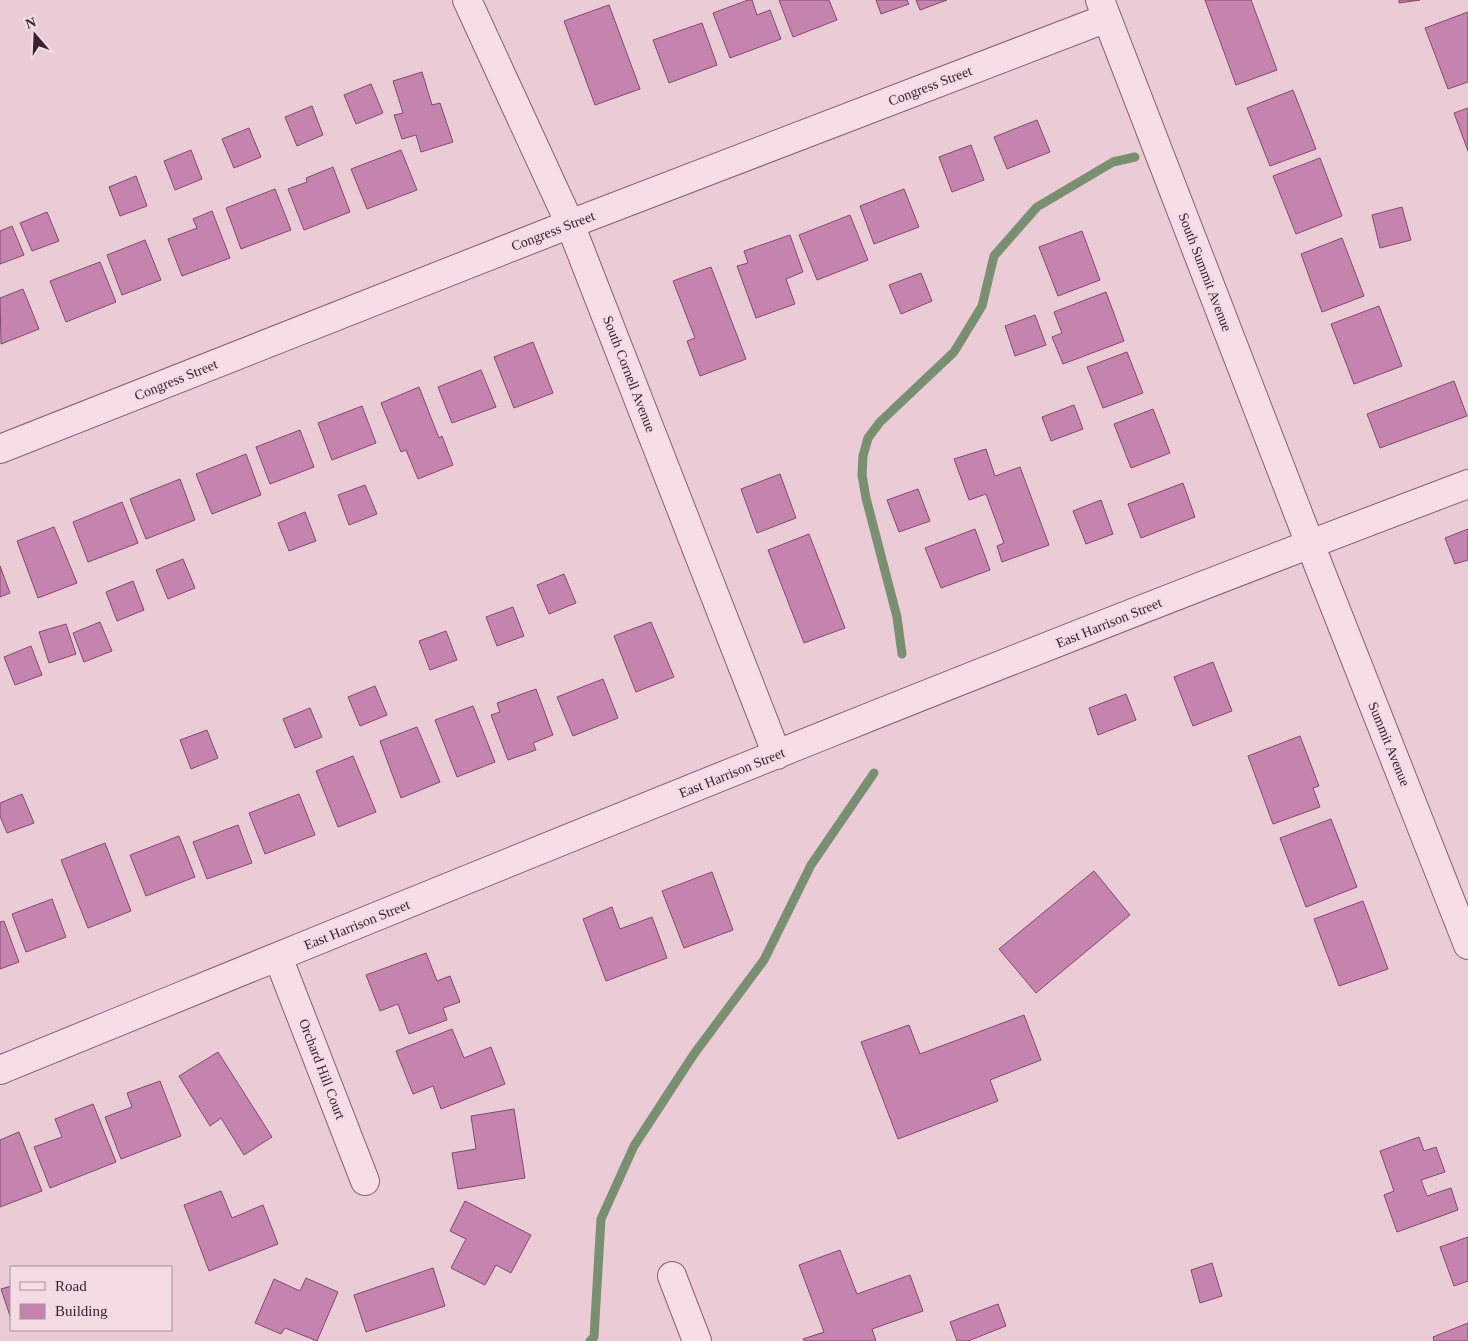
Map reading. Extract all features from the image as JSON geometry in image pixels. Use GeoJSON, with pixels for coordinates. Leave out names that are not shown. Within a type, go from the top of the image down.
{"type":"FeatureCollection","features":[{"type":"Feature","properties":{"kind":"street","name":"South Cornell Avenue"},"geometry":{"type":"LineString","coordinates":[[466,0],[570,224],[777,755]]}},
{"type":"Feature","properties":{"kind":"street","name":"Congress Street"},"geometry":{"type":"LineString","coordinates":[[0,449],[570,224],[1103,9]]}},
{"type":"Feature","properties":{"kind":"street","name":"South Summit Avenue"},"geometry":{"type":"LineString","coordinates":[[1103,9],[1310,544]]}},
{"type":"Feature","properties":{"kind":"street","name":"East Harrison Street"},"geometry":{"type":"LineString","coordinates":[[0,1070],[777,755],[1310,544],[1468,484]]}},
{"type":"Feature","properties":{"kind":"street","name":"Summit Avenue"},"geometry":{"type":"LineString","coordinates":[[1310,544],[1468,945]]}},
{"type":"Feature","properties":{"kind":"street","name":"Orchard Hill Court"},"geometry":{"type":"LineString","coordinates":[[278,957],[365,1181]]}},
{"type":"Feature","properties":{"kind":"street"},"geometry":{"type":"LineString","coordinates":[[672,1276],[697,1341]]}},
{"type":"Feature","properties":{"kind":"building"},"geometry":{"type":"Polygon","coordinates":[[[752,0],[757,15],[770,10],[781,39],[730,58],[713,13],[752,0]]]}},
{"type":"Feature","properties":{"kind":"building"},"geometry":{"type":"Polygon","coordinates":[[[779,0],[829,0],[837,20],[793,37],[779,0]]]}},
{"type":"Feature","properties":{"kind":"building"},"geometry":{"type":"Polygon","coordinates":[[[876,0],[907,0],[909,4],[881,14],[876,0]]]}},
{"type":"Feature","properties":{"kind":"building"},"geometry":{"type":"Polygon","coordinates":[[[916,0],[947,0],[920,10],[916,0]]]}},
{"type":"Feature","properties":{"kind":"building"},"geometry":{"type":"Polygon","coordinates":[[[1205,0],[1251,0],[1277,70],[1236,85],[1205,0]]]}},
{"type":"Feature","properties":{"kind":"building"},"geometry":{"type":"Polygon","coordinates":[[[1399,0],[1420,0],[1399,3],[1399,0]]]}},
{"type":"Feature","properties":{"kind":"building"},"geometry":{"type":"Polygon","coordinates":[[[609,5],[640,89],[595,105],[564,21],[609,5]]]}},
{"type":"Feature","properties":{"kind":"building"},"geometry":{"type":"Polygon","coordinates":[[[1468,12],[1468,82],[1448,89],[1425,28],[1468,12]]]}},
{"type":"Feature","properties":{"kind":"building"},"geometry":{"type":"Polygon","coordinates":[[[702,23],[717,65],[669,83],[653,40],[702,23]]]}},
{"type":"Feature","properties":{"kind":"building"},"geometry":{"type":"Polygon","coordinates":[[[422,72],[432,105],[440,103],[453,142],[421,152],[416,135],[402,139],[394,115],[403,113],[393,81],[422,72]]]}},
{"type":"Feature","properties":{"kind":"building"},"geometry":{"type":"Polygon","coordinates":[[[371,84],[383,113],[356,124],[344,95],[371,84]]]}},
{"type":"Feature","properties":{"kind":"building"},"geometry":{"type":"Polygon","coordinates":[[[1293,90],[1316,149],[1270,166],[1247,108],[1293,90]]]}},
{"type":"Feature","properties":{"kind":"building"},"geometry":{"type":"Polygon","coordinates":[[[312,106],[323,135],[297,146],[285,117],[312,106]]]}},
{"type":"Feature","properties":{"kind":"building"},"geometry":{"type":"Polygon","coordinates":[[[1468,108],[1468,151],[1454,113],[1468,108]]]}},
{"type":"Feature","properties":{"kind":"building"},"geometry":{"type":"Polygon","coordinates":[[[1037,120],[1050,152],[1007,169],[994,137],[1037,120]]]}},
{"type":"Feature","properties":{"kind":"building"},"geometry":{"type":"Polygon","coordinates":[[[249,128],[261,157],[234,168],[222,139],[249,128]]]}},
{"type":"Feature","properties":{"kind":"building"},"geometry":{"type":"Polygon","coordinates":[[[971,145],[984,180],[952,192],[939,157],[971,145]]]}},
{"type":"Feature","properties":{"kind":"building"},"geometry":{"type":"Polygon","coordinates":[[[191,150],[202,179],[175,190],[164,161],[191,150]]]}},
{"type":"Feature","properties":{"kind":"building"},"geometry":{"type":"Polygon","coordinates":[[[401,150],[417,190],[367,209],[351,169],[401,150]]]}},
{"type":"Feature","properties":{"kind":"building"},"geometry":{"type":"Polygon","coordinates":[[[1320,158],[1342,216],[1296,234],[1273,176],[1320,158]]]}},
{"type":"Feature","properties":{"kind":"building"},"geometry":{"type":"Polygon","coordinates":[[[333,167],[350,212],[304,230],[288,189],[307,182],[306,178],[333,167]]]}},
{"type":"Feature","properties":{"kind":"building"},"geometry":{"type":"Polygon","coordinates":[[[136,176],[147,206],[120,216],[109,187],[136,176]]]}},
{"type":"Feature","properties":{"kind":"building"},"geometry":{"type":"Polygon","coordinates":[[[275,189],[291,230],[241,249],[226,208],[275,189]]]}},
{"type":"Feature","properties":{"kind":"building"},"geometry":{"type":"Polygon","coordinates":[[[904,189],[919,227],[874,244],[860,206],[904,189]]]}},
{"type":"Feature","properties":{"kind":"building"},"geometry":{"type":"Polygon","coordinates":[[[1402,207],[1411,240],[1380,248],[1372,215],[1402,207]]]}},
{"type":"Feature","properties":{"kind":"building"},"geometry":{"type":"Polygon","coordinates":[[[212,211],[230,258],[182,276],[168,239],[197,228],[193,219],[212,211]]]}},
{"type":"Feature","properties":{"kind":"building"},"geometry":{"type":"Polygon","coordinates":[[[47,212],[59,241],[32,251],[20,223],[47,212]]]}},
{"type":"Feature","properties":{"kind":"building"},"geometry":{"type":"Polygon","coordinates":[[[850,215],[868,260],[817,280],[799,235],[850,215]]]}},
{"type":"Feature","properties":{"kind":"building"},"geometry":{"type":"Polygon","coordinates":[[[12,226],[24,255],[0,264],[0,231],[12,226]]]}},
{"type":"Feature","properties":{"kind":"building"},"geometry":{"type":"Polygon","coordinates":[[[1082,231],[1100,280],[1058,296],[1039,247],[1082,231]]]}},
{"type":"Feature","properties":{"kind":"building"},"geometry":{"type":"Polygon","coordinates":[[[790,235],[803,272],[786,279],[795,304],[756,318],[737,266],[748,263],[744,251],[790,235]]]}},
{"type":"Feature","properties":{"kind":"building"},"geometry":{"type":"Polygon","coordinates":[[[1342,238],[1364,296],[1322,312],[1301,254],[1342,238]]]}},
{"type":"Feature","properties":{"kind":"building"},"geometry":{"type":"Polygon","coordinates":[[[145,240],[161,280],[122,295],[107,255],[145,240]]]}},
{"type":"Feature","properties":{"kind":"building"},"geometry":{"type":"Polygon","coordinates":[[[100,262],[116,302],[66,322],[50,281],[100,262]]]}},
{"type":"Feature","properties":{"kind":"building"},"geometry":{"type":"Polygon","coordinates":[[[711,267],[746,359],[700,376],[687,341],[695,338],[673,281],[711,267]]]}},
{"type":"Feature","properties":{"kind":"building"},"geometry":{"type":"Polygon","coordinates":[[[921,273],[932,301],[901,314],[889,285],[921,273]]]}},
{"type":"Feature","properties":{"kind":"building"},"geometry":{"type":"Polygon","coordinates":[[[23,289],[39,329],[1,344],[0,298],[23,289]]]}},
{"type":"Feature","properties":{"kind":"building"},"geometry":{"type":"Polygon","coordinates":[[[1106,292],[1124,341],[1063,364],[1052,337],[1062,333],[1054,312],[1106,292]]]}},
{"type":"Feature","properties":{"kind":"building"},"geometry":{"type":"Polygon","coordinates":[[[1379,306],[1402,366],[1354,384],[1331,324],[1379,306]]]}},
{"type":"Feature","properties":{"kind":"building"},"geometry":{"type":"Polygon","coordinates":[[[1035,315],[1046,345],[1015,356],[1005,326],[1035,315]]]}},
{"type":"Feature","properties":{"kind":"building"},"geometry":{"type":"Polygon","coordinates":[[[533,342],[553,393],[514,408],[494,357],[533,342]]]}},
{"type":"Feature","properties":{"kind":"building"},"geometry":{"type":"Polygon","coordinates":[[[1127,352],[1143,393],[1103,408],[1087,367],[1127,352]]]}},
{"type":"Feature","properties":{"kind":"building"},"geometry":{"type":"Polygon","coordinates":[[[481,370],[496,407],[452,423],[438,387],[481,370]]]}},
{"type":"Feature","properties":{"kind":"building"},"geometry":{"type":"Polygon","coordinates":[[[1454,381],[1467,416],[1380,448],[1367,414],[1454,381]]]}},
{"type":"Feature","properties":{"kind":"building"},"geometry":{"type":"Polygon","coordinates":[[[419,387],[439,438],[442,436],[453,465],[418,479],[406,450],[401,452],[381,403],[419,387]]]}},
{"type":"Feature","properties":{"kind":"building"},"geometry":{"type":"Polygon","coordinates":[[[1074,405],[1083,429],[1051,441],[1042,417],[1074,405]]]}},
{"type":"Feature","properties":{"kind":"building"},"geometry":{"type":"Polygon","coordinates":[[[362,406],[376,443],[332,460],[318,423],[362,406]]]}},
{"type":"Feature","properties":{"kind":"building"},"geometry":{"type":"Polygon","coordinates":[[[1153,409],[1170,453],[1131,468],[1114,424],[1153,409]]]}},
{"type":"Feature","properties":{"kind":"building"},"geometry":{"type":"Polygon","coordinates":[[[300,430],[314,467],[270,484],[256,447],[300,430]]]}},
{"type":"Feature","properties":{"kind":"building"},"geometry":{"type":"Polygon","coordinates":[[[986,449],[995,476],[1020,467],[1049,545],[1002,562],[997,546],[1004,543],[986,494],[969,500],[954,459],[986,449]]]}},
{"type":"Feature","properties":{"kind":"building"},"geometry":{"type":"Polygon","coordinates":[[[246,454],[261,495],[212,514],[196,474],[246,454]]]}},
{"type":"Feature","properties":{"kind":"building"},"geometry":{"type":"Polygon","coordinates":[[[780,474],[796,518],[757,533],[741,489],[780,474]]]}},
{"type":"Feature","properties":{"kind":"building"},"geometry":{"type":"Polygon","coordinates":[[[180,479],[195,520],[146,539],[130,499],[180,479]]]}},
{"type":"Feature","properties":{"kind":"building"},"geometry":{"type":"Polygon","coordinates":[[[1183,483],[1195,517],[1141,538],[1128,504],[1183,483]]]}},
{"type":"Feature","properties":{"kind":"building"},"geometry":{"type":"Polygon","coordinates":[[[365,485],[377,514],[349,525],[338,495],[365,485]]]}},
{"type":"Feature","properties":{"kind":"building"},"geometry":{"type":"Polygon","coordinates":[[[918,489],[930,521],[899,532],[887,500],[918,489]]]}},
{"type":"Feature","properties":{"kind":"building"},"geometry":{"type":"Polygon","coordinates":[[[1101,500],[1113,534],[1086,544],[1073,511],[1101,500]]]}},
{"type":"Feature","properties":{"kind":"building"},"geometry":{"type":"Polygon","coordinates":[[[122,502],[138,543],[88,562],[73,522],[122,502]]]}},
{"type":"Feature","properties":{"kind":"building"},"geometry":{"type":"Polygon","coordinates":[[[305,512],[316,541],[289,551],[278,523],[305,512]]]}},
{"type":"Feature","properties":{"kind":"building"},"geometry":{"type":"Polygon","coordinates":[[[54,527],[77,583],[38,598],[17,541],[54,527]]]}},
{"type":"Feature","properties":{"kind":"building"},"geometry":{"type":"Polygon","coordinates":[[[975,529],[990,570],[941,588],[925,548],[975,529]]]}},
{"type":"Feature","properties":{"kind":"building"},"geometry":{"type":"Polygon","coordinates":[[[1468,529],[1468,560],[1455,564],[1445,538],[1468,529]]]}},
{"type":"Feature","properties":{"kind":"building"},"geometry":{"type":"Polygon","coordinates":[[[809,534],[845,628],[804,643],[768,550],[809,534]]]}},
{"type":"Feature","properties":{"kind":"building"},"geometry":{"type":"Polygon","coordinates":[[[183,559],[195,588],[168,599],[156,570],[183,559]]]}},
{"type":"Feature","properties":{"kind":"building"},"geometry":{"type":"Polygon","coordinates":[[[0,566],[10,593],[0,597],[0,566]]]}},
{"type":"Feature","properties":{"kind":"building"},"geometry":{"type":"Polygon","coordinates":[[[564,574],[576,603],[549,614],[537,585],[564,574]]]}},
{"type":"Feature","properties":{"kind":"building"},"geometry":{"type":"Polygon","coordinates":[[[133,581],[144,610],[117,621],[106,592],[133,581]]]}},
{"type":"Feature","properties":{"kind":"building"},"geometry":{"type":"Polygon","coordinates":[[[513,607],[524,636],[497,646],[486,617],[513,607]]]}},
{"type":"Feature","properties":{"kind":"building"},"geometry":{"type":"Polygon","coordinates":[[[100,622],[112,651],[84,662],[73,633],[100,622]]]}},
{"type":"Feature","properties":{"kind":"building"},"geometry":{"type":"Polygon","coordinates":[[[651,622],[674,677],[636,692],[614,636],[651,622]]]}},
{"type":"Feature","properties":{"kind":"building"},"geometry":{"type":"Polygon","coordinates":[[[66,624],[76,654],[49,663],[39,632],[66,624]]]}},
{"type":"Feature","properties":{"kind":"building"},"geometry":{"type":"Polygon","coordinates":[[[446,631],[457,660],[430,670],[419,641],[446,631]]]}},
{"type":"Feature","properties":{"kind":"building"},"geometry":{"type":"Polygon","coordinates":[[[31,646],[42,675],[15,685],[4,657],[31,646]]]}},
{"type":"Feature","properties":{"kind":"building"},"geometry":{"type":"Polygon","coordinates":[[[1213,662],[1232,711],[1193,726],[1174,677],[1213,662]]]}},
{"type":"Feature","properties":{"kind":"building"},"geometry":{"type":"Polygon","coordinates":[[[603,679],[618,718],[573,736],[557,697],[603,679]]]}},
{"type":"Feature","properties":{"kind":"building"},"geometry":{"type":"Polygon","coordinates":[[[375,686],[387,715],[360,726],[348,697],[375,686]]]}},
{"type":"Feature","properties":{"kind":"building"},"geometry":{"type":"Polygon","coordinates":[[[536,689],[553,735],[533,743],[536,750],[508,760],[491,715],[500,712],[497,703],[536,689]]]}},
{"type":"Feature","properties":{"kind":"building"},"geometry":{"type":"Polygon","coordinates":[[[1126,694],[1136,720],[1098,735],[1089,708],[1126,694]]]}},
{"type":"Feature","properties":{"kind":"building"},"geometry":{"type":"Polygon","coordinates":[[[473,706],[495,762],[457,777],[435,720],[473,706]]]}},
{"type":"Feature","properties":{"kind":"building"},"geometry":{"type":"Polygon","coordinates":[[[310,708],[322,737],[295,748],[283,719],[310,708]]]}},
{"type":"Feature","properties":{"kind":"building"},"geometry":{"type":"Polygon","coordinates":[[[417,727],[440,782],[401,798],[380,741],[417,727]]]}},
{"type":"Feature","properties":{"kind":"building"},"geometry":{"type":"Polygon","coordinates":[[[207,730],[218,758],[191,769],[180,740],[207,730]]]}},
{"type":"Feature","properties":{"kind":"building"},"geometry":{"type":"Polygon","coordinates":[[[1300,736],[1319,786],[1313,788],[1320,807],[1273,824],[1248,756],[1300,736]]]}},
{"type":"Feature","properties":{"kind":"building"},"geometry":{"type":"Polygon","coordinates":[[[353,756],[376,812],[338,827],[316,771],[353,756]]]}},
{"type":"Feature","properties":{"kind":"building"},"geometry":{"type":"Polygon","coordinates":[[[22,794],[34,823],[7,833],[0,816],[0,803],[22,794]]]}},
{"type":"Feature","properties":{"kind":"building"},"geometry":{"type":"Polygon","coordinates":[[[299,794],[315,835],[265,854],[249,813],[299,794]]]}},
{"type":"Feature","properties":{"kind":"building"},"geometry":{"type":"Polygon","coordinates":[[[1331,819],[1357,887],[1306,907],[1280,838],[1331,819]]]}},
{"type":"Feature","properties":{"kind":"building"},"geometry":{"type":"Polygon","coordinates":[[[238,825],[252,863],[207,879],[193,842],[238,825]]]}},
{"type":"Feature","properties":{"kind":"building"},"geometry":{"type":"Polygon","coordinates":[[[179,836],[195,877],[146,896],[130,855],[179,836]]]}},
{"type":"Feature","properties":{"kind":"building"},"geometry":{"type":"Polygon","coordinates":[[[105,843],[131,911],[88,928],[61,860],[105,843]]]}},
{"type":"Feature","properties":{"kind":"building"},"geometry":{"type":"Polygon","coordinates":[[[1094,871],[1130,915],[1036,993],[999,949],[1094,871]]]}},
{"type":"Feature","properties":{"kind":"building"},"geometry":{"type":"Polygon","coordinates":[[[712,872],[733,930],[684,948],[662,891],[712,872]]]}},
{"type":"Feature","properties":{"kind":"building"},"geometry":{"type":"Polygon","coordinates":[[[52,899],[66,937],[26,952],[12,914],[52,899]]]}},
{"type":"Feature","properties":{"kind":"building"},"geometry":{"type":"Polygon","coordinates":[[[1363,901],[1388,969],[1339,986],[1314,919],[1363,901]]]}},
{"type":"Feature","properties":{"kind":"building"},"geometry":{"type":"Polygon","coordinates":[[[612,907],[620,929],[652,917],[667,958],[606,981],[583,919],[612,907]]]}},
{"type":"Feature","properties":{"kind":"building"},"geometry":{"type":"Polygon","coordinates":[[[4,921],[19,962],[0,969],[0,922],[4,921]]]}},
{"type":"Feature","properties":{"kind":"building"},"geometry":{"type":"Polygon","coordinates":[[[426,953],[437,981],[450,976],[460,1002],[443,1008],[447,1020],[409,1034],[398,1004],[380,1011],[366,975],[426,953]]]}},
{"type":"Feature","properties":{"kind":"building"},"geometry":{"type":"Polygon","coordinates":[[[1024,1015],[1041,1060],[990,1080],[998,1101],[898,1139],[861,1042],[909,1025],[920,1054],[1024,1015]]]}},
{"type":"Feature","properties":{"kind":"building"},"geometry":{"type":"Polygon","coordinates":[[[452,1029],[464,1058],[491,1047],[505,1084],[441,1109],[433,1086],[413,1094],[396,1051],[452,1029]]]}},
{"type":"Feature","properties":{"kind":"building"},"geometry":{"type":"Polygon","coordinates":[[[218,1052],[272,1137],[244,1155],[221,1118],[210,1126],[179,1076],[218,1052]]]}},
{"type":"Feature","properties":{"kind":"building"},"geometry":{"type":"Polygon","coordinates":[[[160,1081],[181,1136],[121,1159],[105,1117],[132,1107],[127,1093],[160,1081]]]}},
{"type":"Feature","properties":{"kind":"building"},"geometry":{"type":"Polygon","coordinates":[[[93,1104],[116,1162],[50,1188],[34,1147],[62,1137],[55,1119],[93,1104]]]}},
{"type":"Feature","properties":{"kind":"building"},"geometry":{"type":"Polygon","coordinates":[[[514,1109],[525,1178],[458,1189],[452,1153],[476,1149],[471,1116],[514,1109]]]}},
{"type":"Feature","properties":{"kind":"building"},"geometry":{"type":"Polygon","coordinates":[[[19,1132],[42,1191],[0,1207],[0,1140],[19,1132]]]}},
{"type":"Feature","properties":{"kind":"building"},"geometry":{"type":"Polygon","coordinates":[[[1419,1137],[1424,1151],[1436,1147],[1445,1172],[1421,1180],[1427,1196],[1451,1188],[1458,1210],[1397,1232],[1384,1195],[1394,1191],[1380,1151],[1419,1137]]]}},
{"type":"Feature","properties":{"kind":"building"},"geometry":{"type":"Polygon","coordinates":[[[221,1191],[232,1218],[263,1205],[278,1244],[209,1271],[184,1205],[221,1191]]]}},
{"type":"Feature","properties":{"kind":"building"},"geometry":{"type":"Polygon","coordinates":[[[465,1201],[531,1235],[511,1273],[496,1265],[485,1285],[451,1268],[466,1239],[450,1231],[465,1201]]]}},
{"type":"Feature","properties":{"kind":"building"},"geometry":{"type":"Polygon","coordinates":[[[1468,1237],[1468,1281],[1454,1286],[1440,1247],[1468,1237]]]}},
{"type":"Feature","properties":{"kind":"building"},"geometry":{"type":"Polygon","coordinates":[[[840,1250],[857,1294],[910,1275],[923,1311],[872,1329],[876,1341],[804,1341],[803,1339],[824,1332],[799,1265],[840,1250]]]}},
{"type":"Feature","properties":{"kind":"building"},"geometry":{"type":"Polygon","coordinates":[[[1212,1263],[1222,1296],[1200,1303],[1191,1270],[1212,1263]]]}},
{"type":"Feature","properties":{"kind":"building"},"geometry":{"type":"Polygon","coordinates":[[[433,1268],[445,1306],[366,1332],[354,1295],[433,1268]]]}},
{"type":"Feature","properties":{"kind":"building"},"geometry":{"type":"Polygon","coordinates":[[[306,1278],[338,1292],[317,1341],[285,1328],[281,1334],[255,1323],[274,1279],[300,1291],[306,1278]]]}},
{"type":"Feature","properties":{"kind":"building"},"geometry":{"type":"Polygon","coordinates":[[[10,1286],[10,1316],[1,1289],[10,1286]]]}},
{"type":"Feature","properties":{"kind":"building"},"geometry":{"type":"Polygon","coordinates":[[[998,1304],[1006,1326],[968,1341],[957,1341],[950,1322],[998,1304]]]}},
{"type":"Feature","properties":{"kind":"building"},"geometry":{"type":"Polygon","coordinates":[[[1468,1323],[1468,1341],[1434,1341],[1433,1337],[1468,1323]]]}},
{"type":"Feature","properties":{"kind":"waterway"},"geometry":{"type":"LineString","coordinates":[[902,654],[897,617],[866,498],[862,475],[863,456],[868,438],[880,422],[954,352],[982,306],[994,256],[1037,207],[1113,162],[1135,157]]}},
{"type":"Feature","properties":{"kind":"waterway"},"geometry":{"type":"LineString","coordinates":[[590,1341],[594,1337],[601,1219],[634,1146],[694,1054],[764,960],[811,865],[874,773]]}}]}
